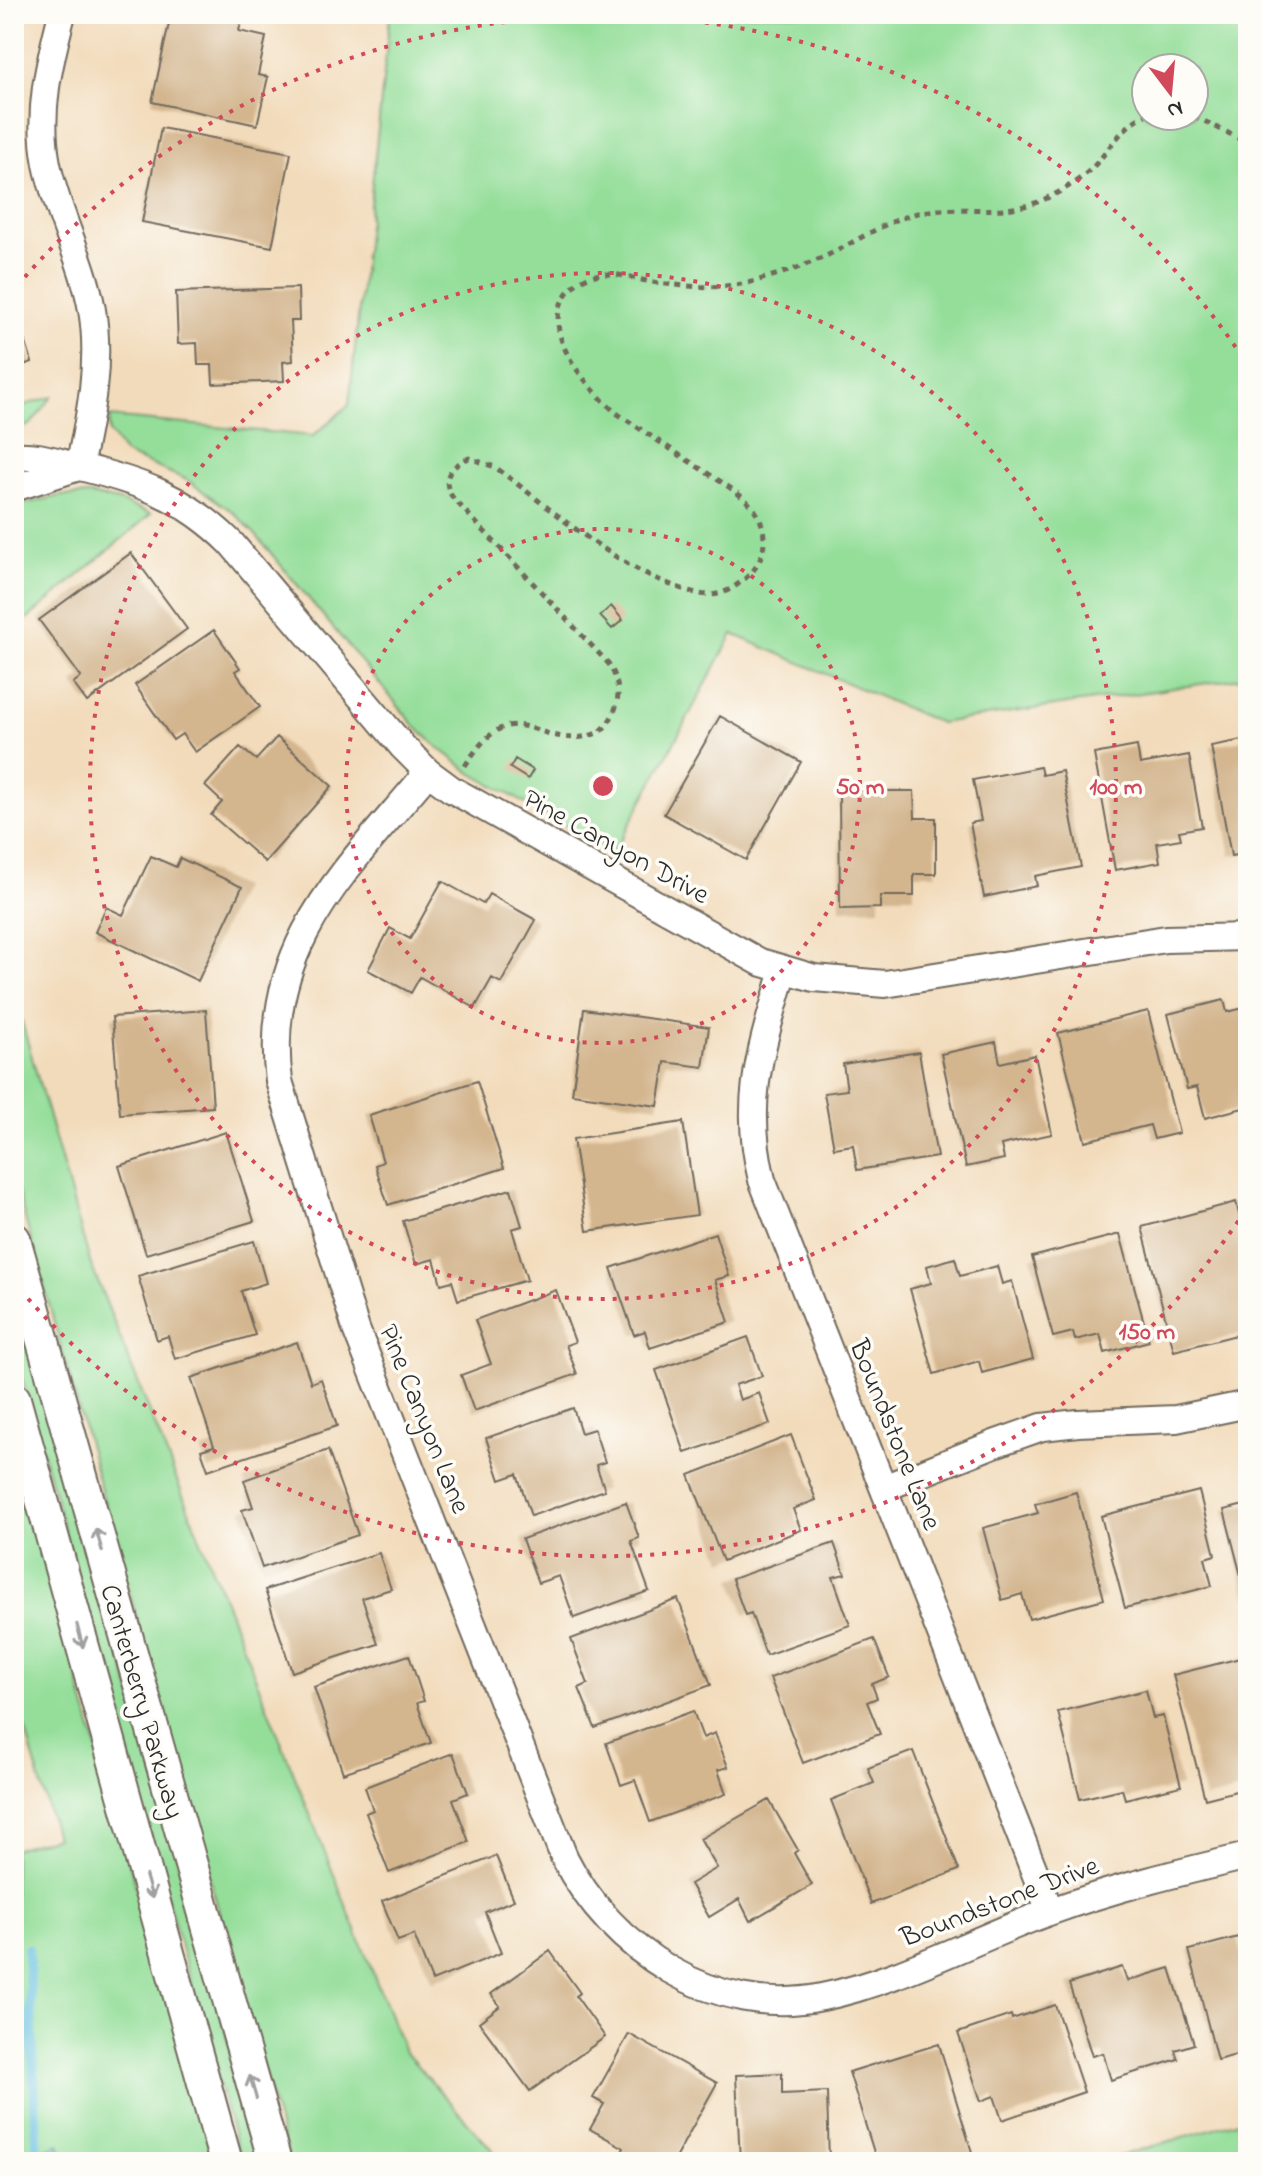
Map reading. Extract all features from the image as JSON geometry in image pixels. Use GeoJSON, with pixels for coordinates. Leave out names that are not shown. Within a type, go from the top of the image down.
{"type":"FeatureCollection","features":[{"type":"Feature","properties":{"kind":"street"},"geometry":{"type":"LineString","coordinates":[[14,488],[79,467],[93,383],[95,335],[88,289],[53,186],[44,134],[45,87],[62,14]]}},
{"type":"Feature","properties":{"kind":"street","name":"Pine Canyon Drive"},"geometry":{"type":"LineString","coordinates":[[14,456],[30,455],[120,477],[180,501],[215,527],[403,747],[428,772],[451,789],[748,956],[814,978],[885,984],[1166,939],[1248,937]]}},
{"type":"Feature","properties":{"kind":"street","name":"Pine Canyon Lane"},"geometry":{"type":"LineString","coordinates":[[428,772],[322,902],[295,949],[278,1009],[276,1060],[284,1105],[356,1329],[576,1881],[603,1918],[650,1958],[700,1984],[727,1993],[773,2001]]}},
{"type":"Feature","properties":{"kind":"street","name":"Boundstone Lane"},"geometry":{"type":"LineString","coordinates":[[784,970],[753,1092],[755,1152],[765,1187],[1050,1911]]}},
{"type":"Feature","properties":{"kind":"street","name":"Canterberry Parkway"},"geometry":{"type":"LineString","coordinates":[[14,1239],[275,2162]]}},
{"type":"Feature","properties":{"kind":"street","name":"Canterberry Parkway"},"geometry":{"type":"LineString","coordinates":[[14,1399],[226,2162]]}},
{"type":"Feature","properties":{"kind":"street"},"geometry":{"type":"LineString","coordinates":[[884,1488],[1042,1427],[1176,1419],[1248,1404]]}},
{"type":"Feature","properties":{"kind":"street","name":"Boundstone Drive"},"geometry":{"type":"LineString","coordinates":[[773,2001],[823,1997],[875,1982],[1050,1911],[1154,1879],[1248,1856]]}},
{"type":"Feature","properties":{"kind":"path"},"geometry":{"type":"LineString","coordinates":[[1210,124],[1248,143]]}},
{"type":"Feature","properties":{"kind":"path"},"geometry":{"type":"LineString","coordinates":[[464,769],[488,735],[504,726],[519,725],[572,739],[600,732],[616,711],[618,687],[615,673],[608,663],[448,491],[446,481],[450,469],[458,463],[469,458],[495,467],[633,568],[703,594],[717,595],[736,587],[760,560],[764,544],[764,533],[755,511],[737,492],[615,412],[597,396],[568,355],[560,333],[558,312],[568,292],[593,275],[683,286],[753,282],[820,259],[902,218],[921,212],[1018,208],[1047,199],[1070,186],[1091,169],[1130,127]]}},
{"type":"Feature","properties":{"kind":"green space"},"geometry":{"type":"Polygon","coordinates":[[[390,14],[1248,14],[1248,677],[940,723],[733,634],[614,853],[471,773],[435,745],[414,725],[255,534],[233,512],[185,479],[125,454],[109,432],[110,417],[313,436],[349,405],[390,14]]]}},
{"type":"Feature","properties":{"kind":"green space"},"geometry":{"type":"Polygon","coordinates":[[[52,397],[31,424],[14,432],[14,408],[52,397]]]}},
{"type":"Feature","properties":{"kind":"green space"},"geometry":{"type":"Polygon","coordinates":[[[90,495],[119,501],[151,514],[14,630],[14,506],[60,496],[90,495]]]}},
{"type":"Feature","properties":{"kind":"green space"},"geometry":{"type":"Polygon","coordinates":[[[14,994],[90,1262],[404,2051],[503,2162],[289,2162],[14,1179],[14,994]]]}},
{"type":"Feature","properties":{"kind":"green space"},"geometry":{"type":"Polygon","coordinates":[[[14,1273],[262,2162],[241,2162],[14,1350],[14,1273]]]}},
{"type":"Feature","properties":{"kind":"green space"},"geometry":{"type":"Polygon","coordinates":[[[14,1452],[213,2162],[14,2162],[14,1849],[56,1837],[14,1689],[14,1452]]]}},
{"type":"Feature","properties":{"kind":"green space"},"geometry":{"type":"Polygon","coordinates":[[[1248,2118],[1248,2162],[1099,2162],[1248,2118]]]}},
{"type":"Feature","properties":{"kind":"water"},"geometry":{"type":"Polygon","coordinates":[[[59,2144],[66,2162],[14,2162],[59,2144]]]}},
{"type":"Feature","properties":{"kind":"building"},"geometry":{"type":"Polygon","coordinates":[[[171,14],[222,14],[242,18],[239,31],[266,37],[258,75],[268,77],[257,125],[152,102],[171,14]]]}},
{"type":"Feature","properties":{"kind":"building"},"geometry":{"type":"Polygon","coordinates":[[[161,128],[291,153],[272,247],[142,222],[161,128]]]}},
{"type":"Feature","properties":{"kind":"building"},"geometry":{"type":"Polygon","coordinates":[[[298,288],[299,321],[291,321],[293,361],[283,362],[284,381],[213,384],[212,365],[198,365],[197,343],[178,344],[176,292],[298,288]]]}},
{"type":"Feature","properties":{"kind":"building"},"geometry":{"type":"Polygon","coordinates":[[[20,324],[32,362],[14,368],[14,326],[20,324]]]}},
{"type":"Feature","properties":{"kind":"building"},"geometry":{"type":"Polygon","coordinates":[[[14,368],[22,394],[14,396],[14,368]]]}},
{"type":"Feature","properties":{"kind":"building"},"geometry":{"type":"Polygon","coordinates":[[[131,553],[187,629],[87,702],[73,683],[81,677],[39,620],[131,553]]]}},
{"type":"Feature","properties":{"kind":"building"},"geometry":{"type":"Polygon","coordinates":[[[611,606],[623,620],[612,629],[600,616],[611,606]]]}},
{"type":"Feature","properties":{"kind":"building"},"geometry":{"type":"Polygon","coordinates":[[[214,630],[240,668],[235,671],[260,707],[195,752],[182,734],[173,740],[135,685],[214,630]]]}},
{"type":"Feature","properties":{"kind":"building"},"geometry":{"type":"Polygon","coordinates":[[[720,716],[801,762],[746,860],[664,814],[720,716]]]}},
{"type":"Feature","properties":{"kind":"building"},"geometry":{"type":"Polygon","coordinates":[[[277,737],[332,786],[265,862],[211,815],[222,802],[205,786],[240,747],[256,760],[277,737]]]}},
{"type":"Feature","properties":{"kind":"building"},"geometry":{"type":"Polygon","coordinates":[[[1248,739],[1248,853],[1231,856],[1211,746],[1248,739]]]}},
{"type":"Feature","properties":{"kind":"building"},"geometry":{"type":"Polygon","coordinates":[[[1137,746],[1140,764],[1189,755],[1202,827],[1179,831],[1181,839],[1157,843],[1160,862],[1115,870],[1094,754],[1137,746]]]}},
{"type":"Feature","properties":{"kind":"building"},"geometry":{"type":"Polygon","coordinates":[[[515,759],[533,770],[528,779],[510,768],[515,759]]]}},
{"type":"Feature","properties":{"kind":"building"},"geometry":{"type":"Polygon","coordinates":[[[1040,767],[1042,775],[1062,771],[1081,867],[1035,876],[1037,886],[984,897],[970,823],[981,821],[973,780],[1040,767]]]}},
{"type":"Feature","properties":{"kind":"building"},"geometry":{"type":"Polygon","coordinates":[[[839,791],[914,791],[915,818],[936,818],[936,874],[914,874],[914,896],[880,896],[880,908],[840,909],[839,791]]]}},
{"type":"Feature","properties":{"kind":"building"},"geometry":{"type":"Polygon","coordinates":[[[151,856],[176,867],[180,858],[242,887],[198,981],[95,932],[106,907],[123,915],[151,856]]]}},
{"type":"Feature","properties":{"kind":"building"},"geometry":{"type":"Polygon","coordinates":[[[442,881],[483,904],[489,894],[536,920],[501,983],[492,978],[475,1008],[420,977],[411,993],[368,970],[390,928],[410,939],[442,881]]]}},
{"type":"Feature","properties":{"kind":"building"},"geometry":{"type":"Polygon","coordinates":[[[1224,1000],[1227,1012],[1248,1007],[1248,1125],[1243,1108],[1205,1118],[1197,1087],[1187,1089],[1168,1014],[1224,1000]]]}},
{"type":"Feature","properties":{"kind":"building"},"geometry":{"type":"Polygon","coordinates":[[[584,1009],[709,1027],[703,1067],[665,1062],[658,1106],[572,1094],[584,1009]]]}},
{"type":"Feature","properties":{"kind":"building"},"geometry":{"type":"Polygon","coordinates":[[[206,1010],[213,1107],[120,1114],[112,1017],[206,1010]]]}},
{"type":"Feature","properties":{"kind":"building"},"geometry":{"type":"Polygon","coordinates":[[[1148,1011],[1179,1133],[1154,1139],[1150,1125],[1085,1141],[1058,1033],[1148,1011]]]}},
{"type":"Feature","properties":{"kind":"building"},"geometry":{"type":"Polygon","coordinates":[[[996,1042],[1000,1063],[1035,1055],[1052,1134],[1001,1145],[1004,1159],[966,1167],[941,1054],[996,1042]]]}},
{"type":"Feature","properties":{"kind":"building"},"geometry":{"type":"Polygon","coordinates":[[[919,1052],[937,1157],[857,1170],[853,1145],[834,1148],[824,1093],[847,1090],[843,1064],[919,1052]]]}},
{"type":"Feature","properties":{"kind":"building"},"geometry":{"type":"Polygon","coordinates":[[[477,1081],[504,1168],[388,1205],[375,1165],[383,1162],[369,1115],[477,1081]]]}},
{"type":"Feature","properties":{"kind":"building"},"geometry":{"type":"Polygon","coordinates":[[[683,1122],[697,1215],[587,1231],[573,1139],[683,1122]]]}},
{"type":"Feature","properties":{"kind":"building"},"geometry":{"type":"Polygon","coordinates":[[[226,1132],[254,1221],[146,1254],[119,1166],[226,1132]]]}},
{"type":"Feature","properties":{"kind":"building"},"geometry":{"type":"Polygon","coordinates":[[[511,1189],[522,1226],[512,1229],[527,1280],[458,1300],[452,1281],[441,1284],[434,1259],[416,1264],[403,1221],[511,1189]]]}},
{"type":"Feature","properties":{"kind":"building"},"geometry":{"type":"Polygon","coordinates":[[[1236,1202],[1248,1250],[1248,1332],[1174,1351],[1142,1227],[1236,1202]]]}},
{"type":"Feature","properties":{"kind":"building"},"geometry":{"type":"Polygon","coordinates":[[[715,1233],[729,1276],[715,1280],[729,1322],[650,1348],[645,1331],[634,1335],[611,1268],[715,1233]]]}},
{"type":"Feature","properties":{"kind":"building"},"geometry":{"type":"Polygon","coordinates":[[[1120,1234],[1149,1341],[1105,1353],[1100,1334],[1075,1340],[1073,1332],[1053,1337],[1032,1257],[1120,1234]]]}},
{"type":"Feature","properties":{"kind":"building"},"geometry":{"type":"Polygon","coordinates":[[[254,1241],[266,1283],[241,1291],[255,1335],[175,1359],[168,1336],[157,1340],[138,1276],[254,1241]]]}},
{"type":"Feature","properties":{"kind":"building"},"geometry":{"type":"Polygon","coordinates":[[[955,1258],[960,1276],[997,1266],[1002,1284],[1012,1281],[1033,1359],[982,1373],[979,1361],[934,1374],[910,1289],[931,1283],[927,1266],[955,1258]]]}},
{"type":"Feature","properties":{"kind":"building"},"geometry":{"type":"Polygon","coordinates":[[[556,1290],[575,1342],[566,1345],[577,1374],[474,1411],[461,1375],[491,1364],[475,1320],[556,1290]]]}},
{"type":"Feature","properties":{"kind":"building"},"geometry":{"type":"Polygon","coordinates":[[[748,1337],[762,1376],[735,1385],[740,1400],[759,1393],[770,1424],[685,1453],[656,1370],[748,1337]]]}},
{"type":"Feature","properties":{"kind":"building"},"geometry":{"type":"Polygon","coordinates":[[[297,1342],[311,1383],[321,1379],[337,1426],[208,1470],[201,1450],[214,1446],[191,1378],[297,1342]]]}},
{"type":"Feature","properties":{"kind":"building"},"geometry":{"type":"Polygon","coordinates":[[[573,1408],[581,1433],[594,1429],[605,1462],[596,1465],[605,1490],[531,1516],[517,1474],[500,1480],[486,1438],[573,1408]]]}},
{"type":"Feature","properties":{"kind":"building"},"geometry":{"type":"Polygon","coordinates":[[[791,1435],[816,1500],[793,1509],[801,1530],[723,1561],[689,1475],[791,1435]]]}},
{"type":"Feature","properties":{"kind":"building"},"geometry":{"type":"Polygon","coordinates":[[[328,1450],[358,1535],[262,1568],[242,1510],[253,1507],[244,1480],[328,1450]]]}},
{"type":"Feature","properties":{"kind":"building"},"geometry":{"type":"Polygon","coordinates":[[[1199,1491],[1215,1555],[1205,1558],[1212,1586],[1125,1608],[1101,1516],[1199,1491]]]}},
{"type":"Feature","properties":{"kind":"building"},"geometry":{"type":"Polygon","coordinates":[[[1076,1492],[1104,1599],[1029,1619],[1022,1594],[1002,1600],[983,1528],[1038,1513],[1035,1504],[1076,1492]]]}},
{"type":"Feature","properties":{"kind":"building"},"geometry":{"type":"Polygon","coordinates":[[[626,1502],[639,1538],[631,1541],[649,1591],[574,1618],[559,1576],[538,1583],[522,1539],[626,1502]]]}},
{"type":"Feature","properties":{"kind":"building"},"geometry":{"type":"Polygon","coordinates":[[[1248,1504],[1248,1599],[1247,1599],[1224,1510],[1248,1504]]]}},
{"type":"Feature","properties":{"kind":"building"},"geometry":{"type":"Polygon","coordinates":[[[834,1543],[845,1574],[833,1577],[850,1625],[766,1655],[751,1613],[745,1615],[732,1579],[834,1543]]]}},
{"type":"Feature","properties":{"kind":"building"},"geometry":{"type":"Polygon","coordinates":[[[379,1553],[391,1589],[362,1598],[378,1644],[292,1672],[265,1590],[379,1553]]]}},
{"type":"Feature","properties":{"kind":"building"},"geometry":{"type":"Polygon","coordinates":[[[678,1599],[711,1685],[595,1728],[579,1688],[588,1684],[571,1639],[678,1599]]]}},
{"type":"Feature","properties":{"kind":"building"},"geometry":{"type":"Polygon","coordinates":[[[874,1639],[889,1677],[872,1684],[877,1698],[867,1702],[880,1734],[803,1763],[770,1678],[874,1639]]]}},
{"type":"Feature","properties":{"kind":"building"},"geometry":{"type":"Polygon","coordinates":[[[409,1655],[424,1701],[417,1703],[431,1743],[343,1773],[314,1687],[409,1655]]]}},
{"type":"Feature","properties":{"kind":"building"},"geometry":{"type":"Polygon","coordinates":[[[1248,1656],[1248,1788],[1205,1799],[1173,1675],[1248,1656]]]}},
{"type":"Feature","properties":{"kind":"building"},"geometry":{"type":"Polygon","coordinates":[[[1146,1690],[1153,1718],[1163,1716],[1181,1786],[1125,1799],[1122,1789],[1080,1799],[1058,1712],[1146,1690]]]}},
{"type":"Feature","properties":{"kind":"building"},"geometry":{"type":"Polygon","coordinates":[[[693,1711],[703,1738],[715,1733],[728,1767],[718,1770],[726,1794],[650,1822],[635,1780],[621,1785],[606,1743],[693,1711]]]}},
{"type":"Feature","properties":{"kind":"building"},"geometry":{"type":"Polygon","coordinates":[[[913,1751],[959,1870],[871,1904],[831,1800],[874,1783],[868,1768],[913,1751]]]}},
{"type":"Feature","properties":{"kind":"building"},"geometry":{"type":"Polygon","coordinates":[[[453,1753],[468,1793],[453,1799],[469,1842],[389,1873],[366,1813],[373,1810],[365,1787],[453,1753]]]}},
{"type":"Feature","properties":{"kind":"building"},"geometry":{"type":"Polygon","coordinates":[[[769,1800],[798,1850],[794,1853],[812,1885],[750,1921],[739,1899],[709,1917],[690,1884],[717,1868],[700,1839],[769,1800]]]}},
{"type":"Feature","properties":{"kind":"building"},"geometry":{"type":"Polygon","coordinates":[[[496,1856],[514,1900],[485,1912],[501,1953],[432,1981],[414,1935],[398,1941],[382,1901],[496,1856]]]}},
{"type":"Feature","properties":{"kind":"building"},"geometry":{"type":"Polygon","coordinates":[[[1238,1937],[1248,1966],[1248,2052],[1217,2060],[1189,1950],[1238,1937]]]}},
{"type":"Feature","properties":{"kind":"building"},"geometry":{"type":"Polygon","coordinates":[[[550,1951],[580,1993],[576,1996],[605,2037],[530,2091],[479,2022],[500,2006],[491,1994],[550,1951]]]}},
{"type":"Feature","properties":{"kind":"building"},"geometry":{"type":"Polygon","coordinates":[[[1122,1967],[1127,1981],[1170,1968],[1194,2044],[1175,2050],[1178,2059],[1111,2080],[1103,2053],[1092,2056],[1069,1984],[1122,1967]]]}},
{"type":"Feature","properties":{"kind":"building"},"geometry":{"type":"Polygon","coordinates":[[[1055,2005],[1084,2092],[1002,2120],[994,2096],[981,2101],[958,2033],[1011,2015],[1012,2019],[1055,2005]]]}},
{"type":"Feature","properties":{"kind":"building"},"geometry":{"type":"Polygon","coordinates":[[[629,2034],[717,2083],[673,2162],[665,2162],[654,2156],[651,2162],[628,2162],[619,2157],[624,2148],[590,2129],[604,2104],[593,2098],[629,2034]]]}},
{"type":"Feature","properties":{"kind":"building"},"geometry":{"type":"Polygon","coordinates":[[[939,2044],[975,2162],[877,2162],[849,2072],[939,2044]]]}},
{"type":"Feature","properties":{"kind":"building"},"geometry":{"type":"Polygon","coordinates":[[[782,2073],[782,2094],[827,2092],[829,2162],[740,2162],[736,2075],[782,2073]]]}},
{"type":"Feature","properties":{"kind":"waterway"},"geometry":{"type":"LineString","coordinates":[[28,1949],[38,2162]]}}]}
